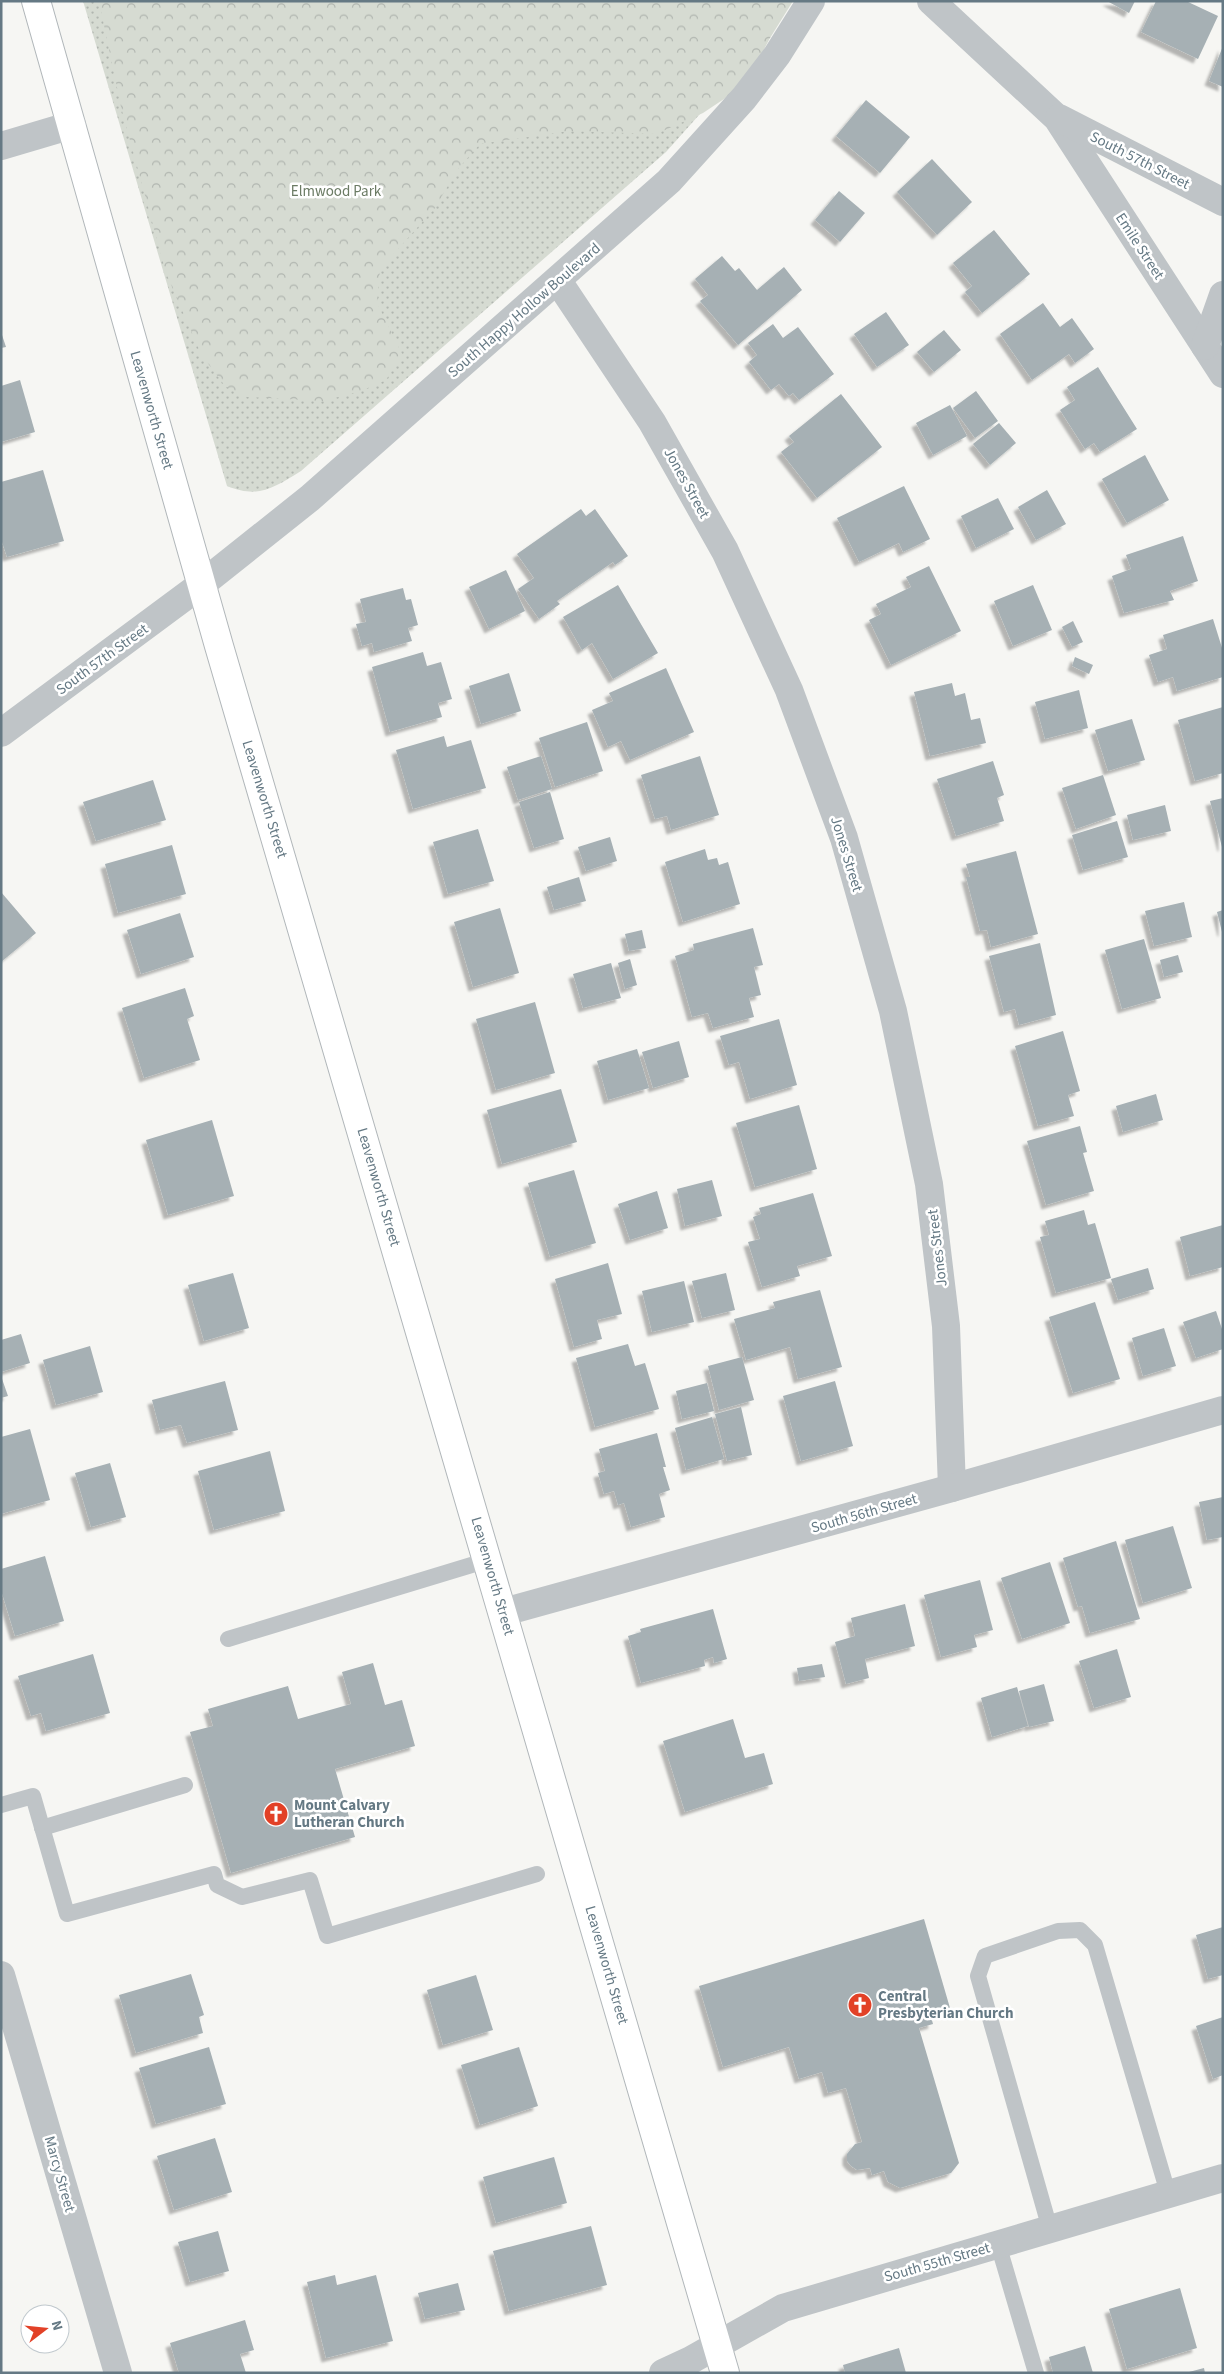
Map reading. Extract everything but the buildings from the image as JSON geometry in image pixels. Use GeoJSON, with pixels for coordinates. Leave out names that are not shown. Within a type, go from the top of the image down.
{"type":"FeatureCollection","features":[{"type":"Feature","properties":{"kind":"main road","name":"Leavenworth Street"},"geometry":{"type":"LineString","coordinates":[[36,1],[202,584],[725,2373]]}},
{"type":"Feature","properties":{"kind":"street","name":"South Happy Hollow Boulevard"},"geometry":{"type":"LineString","coordinates":[[202,584],[310,498],[669,181],[744,98],[777,55],[811,1]]}},
{"type":"Feature","properties":{"kind":"street"},"geometry":{"type":"LineString","coordinates":[[931,1],[1057,118]]}},
{"type":"Feature","properties":{"kind":"street","name":"South 57th Street"},"geometry":{"type":"LineString","coordinates":[[1057,118],[1223,202]]}},
{"type":"Feature","properties":{"kind":"street","name":"Emile Street"},"geometry":{"type":"LineString","coordinates":[[1057,118],[1223,374]]}},
{"type":"Feature","properties":{"kind":"street"},"geometry":{"type":"LineString","coordinates":[[1,146],[72,125]]}},
{"type":"Feature","properties":{"kind":"street","name":"Jones Street"},"geometry":{"type":"LineString","coordinates":[[558,280],[652,422],[725,550],[790,690],[844,838],[893,1011],[929,1184],[946,1326],[952,1488]]}},
{"type":"Feature","properties":{"kind":"street"},"geometry":{"type":"LineString","coordinates":[[1205,346],[1223,295]]}},
{"type":"Feature","properties":{"kind":"street","name":"South 57th Street"},"geometry":{"type":"LineString","coordinates":[[1,733],[202,584]]}},
{"type":"Feature","properties":{"kind":"street","name":"South 56th Street"},"geometry":{"type":"LineString","coordinates":[[504,1612],[952,1488],[1223,1410]]}},
{"type":"Feature","properties":{"kind":"street","name":"Marcy Street"},"geometry":{"type":"LineString","coordinates":[[1,1976],[118,2373]]}},
{"type":"Feature","properties":{"kind":"street","name":"South 55th Street"},"geometry":{"type":"LineString","coordinates":[[663,2373],[676,2368],[783,2308],[1223,2178]]}},
{"type":"Feature","properties":{"kind":"lane"},"geometry":{"type":"LineString","coordinates":[[228,1639],[488,1560]]}},
{"type":"Feature","properties":{"kind":"lane"},"geometry":{"type":"LineString","coordinates":[[42,1828],[185,1785]]}},
{"type":"Feature","properties":{"kind":"lane"},"geometry":{"type":"LineString","coordinates":[[1,1805],[33,1796],[67,1914],[214,1874],[218,1885],[242,1898],[310,1880],[327,1936],[537,1874]]}},
{"type":"Feature","properties":{"kind":"lane"},"geometry":{"type":"LineString","coordinates":[[1050,2229],[978,1976],[986,1956],[1058,1930],[1080,1930],[1095,1945],[1168,2193]]}},
{"type":"Feature","properties":{"kind":"lane"},"geometry":{"type":"LineString","coordinates":[[998,2244],[1036,2373]]}},
{"type":"Feature","properties":{"kind":"green space","name":"Elmwood Park"},"geometry":{"type":"Polygon","coordinates":[[[83,1],[783,1],[733,77],[666,152],[301,471],[274,487],[248,492],[227,486],[83,1]]]}},
{"type":"Feature","properties":{"kind":"green space","name":"Elmwood Park"},"geometry":{"type":"Polygon","coordinates":[[[99,1],[793,1],[770,38],[745,85],[703,113],[656,134],[569,131],[480,144],[457,170],[435,208],[380,269],[377,303],[402,354],[386,380],[361,391],[323,401],[247,397],[225,386],[201,354],[166,273],[121,107],[99,1]]]}},
{"type":"Feature","properties":{"kind":"place","name":"Mount Calvary Lutheran Church"},"geometry":{"type":"Point","coordinates":[276,1814]}},
{"type":"Feature","properties":{"kind":"place","name":"Central Presbyterian Church"},"geometry":{"type":"Point","coordinates":[860,2005]}}]}
